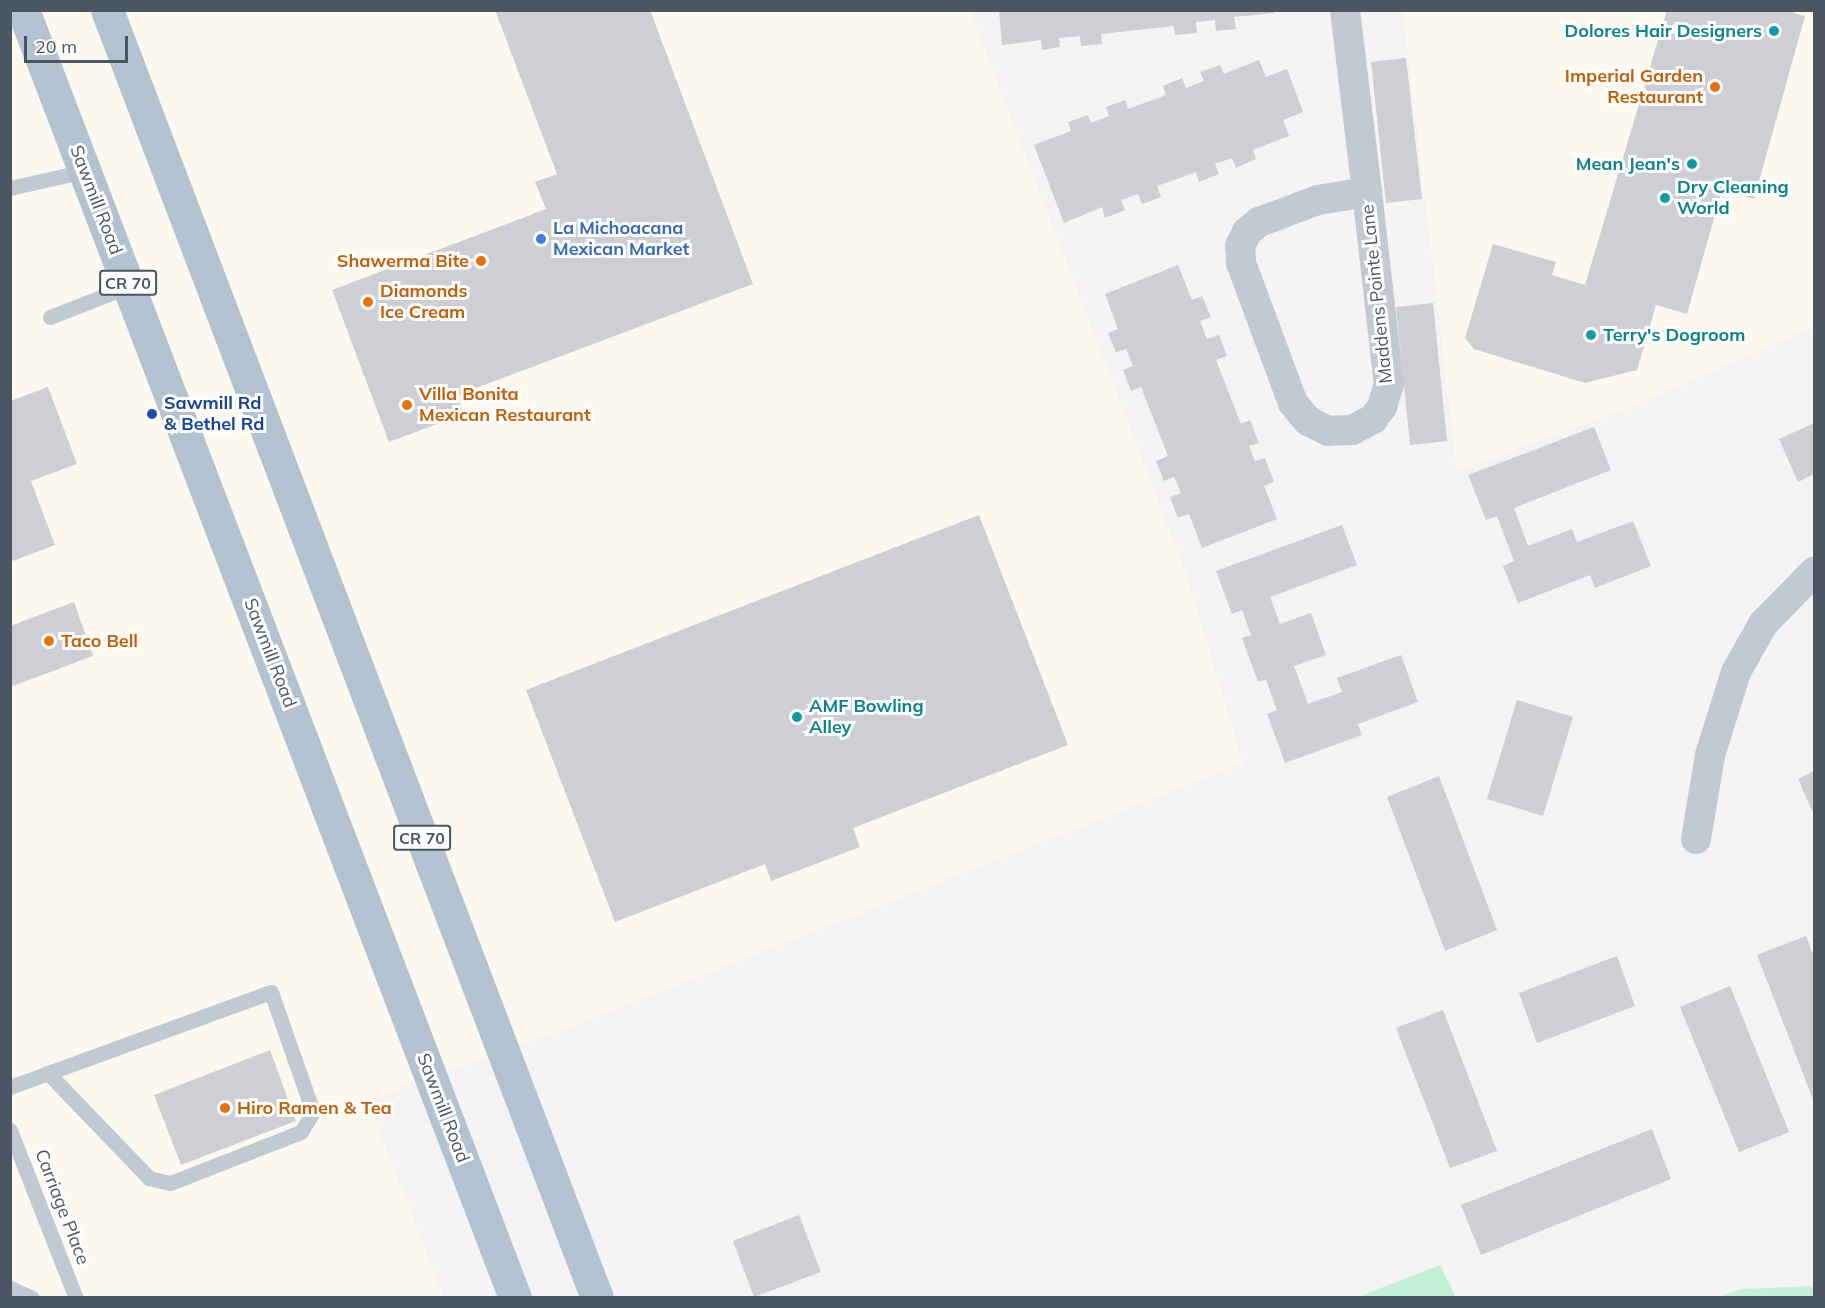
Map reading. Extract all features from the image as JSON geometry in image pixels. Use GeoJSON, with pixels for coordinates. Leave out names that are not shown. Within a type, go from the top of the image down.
{"type":"FeatureCollection","features":[{"type":"Feature","properties":{"kind":"main road","name":"Sawmill Road"},"geometry":{"type":"LineString","coordinates":[[23,10],[515,1298]]}},
{"type":"Feature","properties":{"kind":"main road","name":"CR 70"},"geometry":{"type":"LineString","coordinates":[[106,10],[597,1298]]}},
{"type":"Feature","properties":{"kind":"street","name":"Maddens Pointe Lane"},"geometry":{"type":"LineString","coordinates":[[1345,10],[1367,192],[1388,375],[1388,392],[1382,407],[1366,423],[1352,430],[1328,431],[1308,421],[1293,403],[1240,263],[1240,246],[1247,232],[1259,222],[1318,200],[1367,192]]}},
{"type":"Feature","properties":{"kind":"street"},"geometry":{"type":"LineString","coordinates":[[1696,839],[1710,754],[1736,672],[1763,624],[1815,572]]}},
{"type":"Feature","properties":{"kind":"lane"},"geometry":{"type":"LineString","coordinates":[[10,188],[85,171]]}},
{"type":"Feature","properties":{"kind":"lane"},"geometry":{"type":"LineString","coordinates":[[50,316],[129,286]]}},
{"type":"Feature","properties":{"kind":"lane"},"geometry":{"type":"LineString","coordinates":[[10,1088],[48,1073],[271,992],[314,1112],[301,1132],[170,1183],[149,1178],[48,1073]]}},
{"type":"Feature","properties":{"kind":"lane","name":"Carriage Place"},"geometry":{"type":"LineString","coordinates":[[10,1130],[76,1298]]}},
{"type":"Feature","properties":{"kind":"lane"},"geometry":{"type":"LineString","coordinates":[[10,1288],[33,1298]]}},
{"type":"Feature","properties":{"kind":"shaded area"},"geometry":{"type":"Polygon","coordinates":[[[10,11],[970,11],[1185,571],[1243,763],[552,1034],[367,1100],[444,1297],[11,1297],[10,11]]]}},
{"type":"Feature","properties":{"kind":"shaded area"},"geometry":{"type":"Polygon","coordinates":[[[1403,11],[1814,11],[1814,327],[1626,409],[1457,471],[1403,11]]]}},
{"type":"Feature","properties":{"kind":"green space"},"geometry":{"type":"Polygon","coordinates":[[[1440,1265],[1456,1297],[1358,1297],[1440,1265]]]}},
{"type":"Feature","properties":{"kind":"green space"},"geometry":{"type":"Polygon","coordinates":[[[1814,1286],[1814,1297],[1719,1297],[1741,1289],[1814,1286]]]}},
{"type":"Feature","properties":{"kind":"building"},"geometry":{"type":"Polygon","coordinates":[[[495,10],[650,10],[753,284],[457,395],[464,414],[389,442],[332,290],[546,209],[535,182],[557,174],[495,10]]]}},
{"type":"Feature","properties":{"kind":"building"},"geometry":{"type":"Polygon","coordinates":[[[999,10],[1274,10],[1274,13],[1234,17],[1236,29],[1216,31],[1215,20],[1196,22],[1197,33],[1175,35],[1174,26],[1101,34],[1102,44],[1081,46],[1080,36],[1059,38],[1060,47],[1042,50],[1041,40],[1002,45],[999,10]]]}},
{"type":"Feature","properties":{"kind":"building"},"geometry":{"type":"Polygon","coordinates":[[[1667,10],[1795,10],[1794,13],[1805,16],[1754,199],[1722,190],[1687,314],[1656,305],[1637,370],[1585,383],[1474,349],[1465,338],[1493,244],[1556,262],[1552,275],[1585,285],[1667,10]]]}},
{"type":"Feature","properties":{"kind":"building"},"geometry":{"type":"Polygon","coordinates":[[[1406,58],[1422,199],[1386,203],[1371,62],[1406,58]]]}},
{"type":"Feature","properties":{"kind":"building"},"geometry":{"type":"Polygon","coordinates":[[[1259,60],[1266,77],[1287,69],[1303,112],[1283,120],[1289,136],[1253,150],[1256,159],[1236,168],[1232,158],[1215,164],[1219,174],[1199,182],[1196,172],[1157,186],[1161,197],[1142,204],[1138,194],[1121,200],[1125,210],[1105,218],[1102,207],[1064,223],[1034,145],[1071,131],[1068,122],[1088,115],[1091,123],[1109,116],[1106,107],[1125,100],[1128,109],[1166,95],[1163,86],[1182,78],[1186,88],[1204,81],[1200,72],[1220,65],[1224,74],[1259,60]]]}},
{"type":"Feature","properties":{"kind":"building"},"geometry":{"type":"Polygon","coordinates":[[[1178,265],[1192,300],[1202,296],[1211,317],[1200,321],[1207,339],[1219,335],[1227,356],[1216,360],[1241,424],[1250,420],[1259,443],[1249,446],[1255,461],[1265,458],[1274,482],[1264,486],[1277,519],[1202,548],[1189,514],[1178,518],[1170,497],[1181,493],[1174,477],[1164,481],[1156,461],[1168,456],[1141,387],[1131,391],[1123,370],[1133,366],[1126,349],[1116,352],[1108,333],[1118,329],[1105,294],[1178,265]]]}},
{"type":"Feature","properties":{"kind":"building"},"geometry":{"type":"Polygon","coordinates":[[[1433,303],[1447,441],[1410,445],[1396,307],[1433,303]]]}},
{"type":"Feature","properties":{"kind":"building"},"geometry":{"type":"Polygon","coordinates":[[[48,387],[77,464],[31,481],[55,545],[13,561],[10,555],[10,401],[48,387]]]}},
{"type":"Feature","properties":{"kind":"building"},"geometry":{"type":"Polygon","coordinates":[[[1814,423],[1814,474],[1798,482],[1779,439],[1814,423]]]}},
{"type":"Feature","properties":{"kind":"building"},"geometry":{"type":"Polygon","coordinates":[[[1594,427],[1611,470],[1514,508],[1528,546],[1572,529],[1577,542],[1633,521],[1651,566],[1595,588],[1590,575],[1518,603],[1503,566],[1514,561],[1497,516],[1486,520],[1468,475],[1594,427]]]}},
{"type":"Feature","properties":{"kind":"building","name":"AMF Bowling Alley"},"geometry":{"type":"Polygon","coordinates":[[[979,515],[1068,745],[853,828],[860,847],[771,881],[765,864],[615,922],[526,690],[979,515]]]}},
{"type":"Feature","properties":{"kind":"building"},"geometry":{"type":"Polygon","coordinates":[[[1342,525],[1357,565],[1270,597],[1280,624],[1311,613],[1326,655],[1294,666],[1308,704],[1342,692],[1337,678],[1401,655],[1418,702],[1358,724],[1362,735],[1285,763],[1267,714],[1277,710],[1266,680],[1258,682],[1242,638],[1251,635],[1242,610],[1232,614],[1216,571],[1342,525]]]}},
{"type":"Feature","properties":{"kind":"building","name":"Taco Bell"},"geometry":{"type":"Polygon","coordinates":[[[74,602],[93,656],[13,686],[10,679],[10,626],[74,602]]]}},
{"type":"Feature","properties":{"kind":"building"},"geometry":{"type":"Polygon","coordinates":[[[1517,700],[1573,717],[1543,816],[1487,799],[1517,700]]]}},
{"type":"Feature","properties":{"kind":"building"},"geometry":{"type":"Polygon","coordinates":[[[1814,771],[1814,815],[1798,779],[1814,771]]]}},
{"type":"Feature","properties":{"kind":"building"},"geometry":{"type":"Polygon","coordinates":[[[1439,776],[1497,930],[1445,951],[1387,797],[1439,776]]]}},
{"type":"Feature","properties":{"kind":"building"},"geometry":{"type":"Polygon","coordinates":[[[1806,936],[1814,957],[1814,1102],[1757,955],[1806,936]]]}},
{"type":"Feature","properties":{"kind":"building"},"geometry":{"type":"Polygon","coordinates":[[[1617,956],[1635,1006],[1537,1043],[1519,993],[1617,956]]]}},
{"type":"Feature","properties":{"kind":"building"},"geometry":{"type":"Polygon","coordinates":[[[1730,986],[1789,1132],[1739,1152],[1680,1007],[1730,986]]]}},
{"type":"Feature","properties":{"kind":"building"},"geometry":{"type":"Polygon","coordinates":[[[1443,1010],[1497,1151],[1450,1168],[1396,1028],[1443,1010]]]}},
{"type":"Feature","properties":{"kind":"building"},"geometry":{"type":"Polygon","coordinates":[[[270,1050],[296,1121],[181,1165],[154,1095],[270,1050]]]}},
{"type":"Feature","properties":{"kind":"building"},"geometry":{"type":"Polygon","coordinates":[[[1652,1129],[1671,1179],[1481,1255],[1461,1205],[1652,1129]]]}},
{"type":"Feature","properties":{"kind":"building"},"geometry":{"type":"Polygon","coordinates":[[[799,1215],[821,1272],[754,1297],[733,1241],[799,1215]]]}},
{"type":"Feature","properties":{"kind":"place","name":"Dolores Hair Designers"},"geometry":{"type":"Point","coordinates":[1774,31]}},
{"type":"Feature","properties":{"kind":"place","name":"Imperial Garden Restaurant"},"geometry":{"type":"Point","coordinates":[1715,87]}},
{"type":"Feature","properties":{"kind":"place","name":"Mean Jean's"},"geometry":{"type":"Point","coordinates":[1692,164]}},
{"type":"Feature","properties":{"kind":"place","name":"Dry Cleaning World"},"geometry":{"type":"Point","coordinates":[1665,198]}},
{"type":"Feature","properties":{"kind":"place","name":"La Michoacana Mexican Market"},"geometry":{"type":"Point","coordinates":[541,239]}},
{"type":"Feature","properties":{"kind":"place","name":"Shawerma Bite"},"geometry":{"type":"Point","coordinates":[481,261]}},
{"type":"Feature","properties":{"kind":"place","name":"Diamonds Ice Cream"},"geometry":{"type":"Point","coordinates":[368,302]}},
{"type":"Feature","properties":{"kind":"place","name":"Terry's Dogroom"},"geometry":{"type":"Point","coordinates":[1591,335]}},
{"type":"Feature","properties":{"kind":"place","name":"Villa Bonita Mexican Restaurant"},"geometry":{"type":"Point","coordinates":[407,405]}},
{"type":"Feature","properties":{"kind":"place","name":"Sawmill Rd & Bethel Rd"},"geometry":{"type":"Point","coordinates":[152,414]}},
{"type":"Feature","properties":{"kind":"place","name":"Taco Bell"},"geometry":{"type":"Point","coordinates":[49,641]}},
{"type":"Feature","properties":{"kind":"place","name":"AMF Bowling Alley"},"geometry":{"type":"Point","coordinates":[797,717]}},
{"type":"Feature","properties":{"kind":"place","name":"Hiro Ramen & Tea"},"geometry":{"type":"Point","coordinates":[225,1108]}}]}
